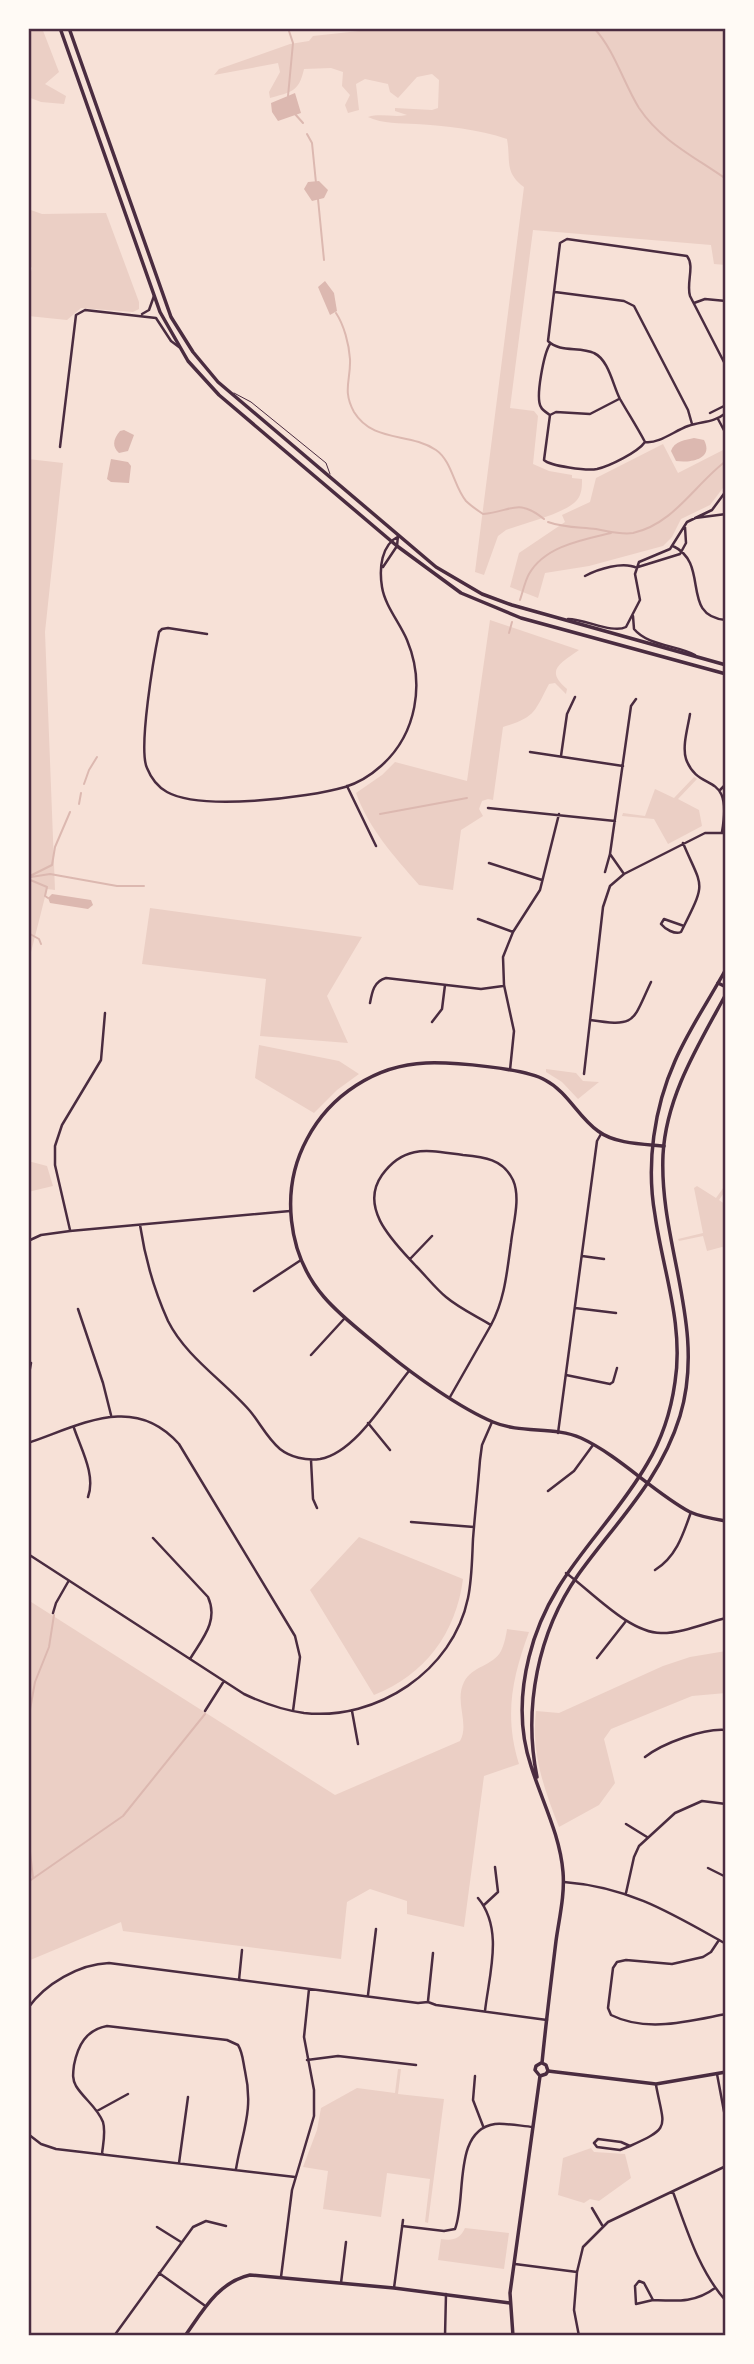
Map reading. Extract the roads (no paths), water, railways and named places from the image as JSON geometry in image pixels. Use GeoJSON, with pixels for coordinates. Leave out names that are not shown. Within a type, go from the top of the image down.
{"type":"FeatureCollection","features":[{"type":"Feature","properties":{"kind":"main road"},"geometry":{"type":"LineString","coordinates":[[60,28],[153,296],[179,348],[219,395],[447,586],[499,611],[726,674]]}},
{"type":"Feature","properties":{"kind":"main road"},"geometry":{"type":"LineString","coordinates":[[69,28],[172,317],[193,352],[226,390],[398,536],[436,566],[482,594],[512,605],[726,665]]}},
{"type":"Feature","properties":{"kind":"main road"},"geometry":{"type":"LineString","coordinates":[[540,2076],[535,2072],[535,2068],[542,2063],[563,1882],[559,1848],[531,1768],[524,1734],[524,1680],[540,1621],[566,1573],[639,1476],[654,1450],[666,1420],[677,1364],[677,1327],[652,1194],[653,1145],[669,1076],[726,969]]}},
{"type":"Feature","properties":{"kind":"main road"},"geometry":{"type":"LineString","coordinates":[[718,983],[726,987]]}},
{"type":"Feature","properties":{"kind":"main road"},"geometry":{"type":"LineString","coordinates":[[539,1786],[531,1728],[538,1666],[551,1623],[575,1580],[649,1483],[666,1452],[685,1396],[689,1362],[687,1323],[663,1191],[664,1146],[678,1088],[726,994]]}},
{"type":"Feature","properties":{"kind":"main road"},"geometry":{"type":"LineString","coordinates":[[664,1146],[618,1140],[601,1134],[557,1087],[538,1077],[443,1063],[411,1064],[377,1074],[351,1089],[322,1115],[304,1143],[294,1171],[290,1211],[293,1235],[301,1260],[313,1282],[345,1318],[409,1371],[492,1422],[508,1427],[579,1437],[691,1512],[726,1521]]}},
{"type":"Feature","properties":{"kind":"main road"},"geometry":{"type":"LineString","coordinates":[[542,2063],[548,2071]]}},
{"type":"Feature","properties":{"kind":"main road"},"geometry":{"type":"LineString","coordinates":[[540,2076],[548,2071],[656,2084],[726,2072]]}},
{"type":"Feature","properties":{"kind":"main road"},"geometry":{"type":"LineString","coordinates":[[513,2336],[510,2303],[540,2076]]}},
{"type":"Feature","properties":{"kind":"main road"},"geometry":{"type":"LineString","coordinates":[[185,2336],[204,2305],[225,2286],[250,2275],[394,2288],[510,2303]]}},
{"type":"Feature","properties":{"kind":"street"},"geometry":{"type":"LineString","coordinates":[[550,344],[547,338],[555,292],[558,247],[560,243],[568,240],[687,256],[691,263],[689,291],[726,366]]}},
{"type":"Feature","properties":{"kind":"street"},"geometry":{"type":"LineString","coordinates":[[555,292],[624,301],[634,306],[688,410],[692,424]]}},
{"type":"Feature","properties":{"kind":"street"},"geometry":{"type":"LineString","coordinates":[[139,316],[149,310],[153,296]]}},
{"type":"Feature","properties":{"kind":"street"},"geometry":{"type":"LineString","coordinates":[[694,303],[705,299],[726,301]]}},
{"type":"Feature","properties":{"kind":"street"},"geometry":{"type":"LineString","coordinates":[[60,447],[76,315],[85,310],[156,318],[179,348]]}},
{"type":"Feature","properties":{"kind":"street"},"geometry":{"type":"LineString","coordinates":[[550,344],[598,355],[645,442]]}},
{"type":"Feature","properties":{"kind":"street"},"geometry":{"type":"LineString","coordinates":[[550,344],[544,355],[539,401],[542,409],[550,415]]}},
{"type":"Feature","properties":{"kind":"street"},"geometry":{"type":"LineString","coordinates":[[550,415],[556,412],[590,414],[620,399]]}},
{"type":"Feature","properties":{"kind":"street"},"geometry":{"type":"LineString","coordinates":[[710,413],[726,405]]}},
{"type":"Feature","properties":{"kind":"street"},"geometry":{"type":"LineString","coordinates":[[550,415],[543,456],[547,463],[597,469],[638,450],[645,442],[653,442],[692,424],[718,419],[726,413]]}},
{"type":"Feature","properties":{"kind":"street"},"geometry":{"type":"LineString","coordinates":[[718,419],[726,434]]}},
{"type":"Feature","properties":{"kind":"street"},"geometry":{"type":"LineString","coordinates":[[562,619],[580,619],[620,630],[626,627],[640,600],[635,574],[642,560],[665,552],[673,546],[685,524],[712,510],[726,491]]}},
{"type":"Feature","properties":{"kind":"street"},"geometry":{"type":"LineString","coordinates":[[694,518],[726,514]]}},
{"type":"Feature","properties":{"kind":"street"},"geometry":{"type":"LineString","coordinates":[[585,576],[600,569],[624,564],[637,568],[673,557],[683,551],[686,543],[685,524]]}},
{"type":"Feature","properties":{"kind":"street"},"geometry":{"type":"LineString","coordinates":[[206,634],[162,629],[158,636],[144,744],[145,764],[157,785],[176,796],[224,802],[324,792],[364,778],[393,754],[403,740],[415,705],[416,674],[412,656],[382,588],[384,552],[390,540],[398,536]]}},
{"type":"Feature","properties":{"kind":"street"},"geometry":{"type":"LineString","coordinates":[[382,570],[397,546],[398,536]]}},
{"type":"Feature","properties":{"kind":"street"},"geometry":{"type":"LineString","coordinates":[[673,546],[683,551],[691,560],[695,588],[705,611],[716,619],[726,620]]}},
{"type":"Feature","properties":{"kind":"street"},"geometry":{"type":"LineString","coordinates":[[633,616],[634,629],[642,637],[684,649],[701,658]]}},
{"type":"Feature","properties":{"kind":"street"},"geometry":{"type":"LineString","coordinates":[[561,756],[567,714],[575,697]]}},
{"type":"Feature","properties":{"kind":"street"},"geometry":{"type":"LineString","coordinates":[[605,872],[610,854],[631,706],[636,699]]}},
{"type":"Feature","properties":{"kind":"street"},"geometry":{"type":"LineString","coordinates":[[584,1074],[605,895],[610,886],[624,874],[683,843],[705,833],[724,832],[726,802],[720,790],[693,770],[687,761],[685,750],[690,714]]}},
{"type":"Feature","properties":{"kind":"street"},"geometry":{"type":"LineString","coordinates":[[530,752],[623,766]]}},
{"type":"Feature","properties":{"kind":"street"},"geometry":{"type":"LineString","coordinates":[[720,790],[726,783]]}},
{"type":"Feature","properties":{"kind":"street"},"geometry":{"type":"LineString","coordinates":[[347,786],[376,846]]}},
{"type":"Feature","properties":{"kind":"street"},"geometry":{"type":"LineString","coordinates":[[488,808],[615,821]]}},
{"type":"Feature","properties":{"kind":"street"},"geometry":{"type":"LineString","coordinates":[[510,1071],[514,1031],[505,985],[503,957],[513,932],[536,899],[559,814]]}},
{"type":"Feature","properties":{"kind":"street"},"geometry":{"type":"LineString","coordinates":[[683,843],[700,882],[698,898],[684,926],[678,933],[664,927],[662,922],[666,919],[684,926]]}},
{"type":"Feature","properties":{"kind":"street"},"geometry":{"type":"LineString","coordinates":[[610,854],[624,874]]}},
{"type":"Feature","properties":{"kind":"street"},"geometry":{"type":"LineString","coordinates":[[489,863],[543,881]]}},
{"type":"Feature","properties":{"kind":"street"},"geometry":{"type":"LineString","coordinates":[[478,919],[513,932]]}},
{"type":"Feature","properties":{"kind":"street"},"geometry":{"type":"LineString","coordinates":[[370,1003],[373,988],[382,979],[394,978],[481,989],[505,985]]}},
{"type":"Feature","properties":{"kind":"street"},"geometry":{"type":"LineString","coordinates":[[590,1020],[616,1024],[629,1021],[651,982]]}},
{"type":"Feature","properties":{"kind":"street"},"geometry":{"type":"LineString","coordinates":[[432,1022],[442,1009],[444,985]]}},
{"type":"Feature","properties":{"kind":"street"},"geometry":{"type":"LineString","coordinates":[[70,1231],[55,1165],[55,1146],[62,1125],[102,1060],[105,1013]]}},
{"type":"Feature","properties":{"kind":"street"},"geometry":{"type":"LineString","coordinates":[[558,1433],[597,1141],[601,1134]]}},
{"type":"Feature","properties":{"kind":"street"},"geometry":{"type":"LineString","coordinates":[[726,1138],[726,1162]]}},
{"type":"Feature","properties":{"kind":"street"},"geometry":{"type":"LineString","coordinates":[[450,1397],[491,1325],[506,1282],[516,1200],[514,1182],[502,1165],[482,1157],[427,1150],[406,1154],[391,1163],[379,1179],[375,1204],[377,1215],[386,1232],[446,1297],[491,1325]]}},
{"type":"Feature","properties":{"kind":"street"},"geometry":{"type":"LineString","coordinates":[[28,1241],[41,1235],[70,1231],[290,1211]]}},
{"type":"Feature","properties":{"kind":"street"},"geometry":{"type":"LineString","coordinates":[[140,1224],[148,1270],[178,1338],[251,1412],[280,1449],[289,1454],[320,1459],[340,1451],[368,1423],[409,1371]]}},
{"type":"Feature","properties":{"kind":"street"},"geometry":{"type":"LineString","coordinates":[[410,1259],[432,1236]]}},
{"type":"Feature","properties":{"kind":"street"},"geometry":{"type":"LineString","coordinates":[[582,1256],[604,1259]]}},
{"type":"Feature","properties":{"kind":"street"},"geometry":{"type":"LineString","coordinates":[[254,1291],[301,1260]]}},
{"type":"Feature","properties":{"kind":"street"},"geometry":{"type":"LineString","coordinates":[[575,1308],[616,1313]]}},
{"type":"Feature","properties":{"kind":"street"},"geometry":{"type":"LineString","coordinates":[[78,1309],[111,1415]]}},
{"type":"Feature","properties":{"kind":"street"},"geometry":{"type":"LineString","coordinates":[[311,1355],[345,1318]]}},
{"type":"Feature","properties":{"kind":"street"},"geometry":{"type":"LineString","coordinates":[[28,1379],[31,1363]]}},
{"type":"Feature","properties":{"kind":"street"},"geometry":{"type":"LineString","coordinates":[[566,1376],[610,1384],[617,1368]]}},
{"type":"Feature","properties":{"kind":"street"},"geometry":{"type":"LineString","coordinates":[[28,1437],[29,1443],[111,1415],[136,1417],[155,1423],[170,1433],[296,1636],[300,1657],[292,1711]]}},
{"type":"Feature","properties":{"kind":"street"},"geometry":{"type":"LineString","coordinates":[[28,1554],[259,1701],[292,1711],[352,1711],[407,1687],[428,1670],[450,1643],[460,1624],[468,1598],[480,1460],[484,1438],[492,1422]]}},
{"type":"Feature","properties":{"kind":"street"},"geometry":{"type":"LineString","coordinates":[[368,1423],[390,1450]]}},
{"type":"Feature","properties":{"kind":"street"},"geometry":{"type":"LineString","coordinates":[[74,1428],[91,1479],[88,1497]]}},
{"type":"Feature","properties":{"kind":"street"},"geometry":{"type":"LineString","coordinates":[[548,1491],[574,1471],[593,1446]]}},
{"type":"Feature","properties":{"kind":"street"},"geometry":{"type":"LineString","coordinates":[[311,1459],[313,1499],[317,1508]]}},
{"type":"Feature","properties":{"kind":"street"},"geometry":{"type":"LineString","coordinates":[[655,1570],[672,1555],[691,1512]]}},
{"type":"Feature","properties":{"kind":"street"},"geometry":{"type":"LineString","coordinates":[[411,1522],[474,1527]]}},
{"type":"Feature","properties":{"kind":"street"},"geometry":{"type":"LineString","coordinates":[[153,1538],[208,1597],[212,1605],[212,1621],[190,1659]]}},
{"type":"Feature","properties":{"kind":"street"},"geometry":{"type":"LineString","coordinates":[[566,1573],[626,1620],[648,1632],[660,1633],[726,1618]]}},
{"type":"Feature","properties":{"kind":"street"},"geometry":{"type":"LineString","coordinates":[[53,1613],[69,1581]]}},
{"type":"Feature","properties":{"kind":"street"},"geometry":{"type":"LineString","coordinates":[[597,1658],[626,1620]]}},
{"type":"Feature","properties":{"kind":"street"},"geometry":{"type":"LineString","coordinates":[[205,1711],[224,1681]]}},
{"type":"Feature","properties":{"kind":"street"},"geometry":{"type":"LineString","coordinates":[[352,1711],[358,1744]]}},
{"type":"Feature","properties":{"kind":"street"},"geometry":{"type":"LineString","coordinates":[[645,1757],[653,1751],[705,1731],[726,1730]]}},
{"type":"Feature","properties":{"kind":"street"},"geometry":{"type":"LineString","coordinates":[[626,1893],[639,1846],[676,1812],[702,1801],[726,1804]]}},
{"type":"Feature","properties":{"kind":"street"},"geometry":{"type":"LineString","coordinates":[[626,1824],[648,1837]]}},
{"type":"Feature","properties":{"kind":"street"},"geometry":{"type":"LineString","coordinates":[[484,1905],[498,1892],[495,1867]]}},
{"type":"Feature","properties":{"kind":"street"},"geometry":{"type":"LineString","coordinates":[[708,1868],[726,1877]]}},
{"type":"Feature","properties":{"kind":"street"},"geometry":{"type":"LineString","coordinates":[[563,1882],[626,1893],[657,1906],[726,1944]]}},
{"type":"Feature","properties":{"kind":"street"},"geometry":{"type":"LineString","coordinates":[[478,1898],[489,1915],[494,1940],[485,2011]]}},
{"type":"Feature","properties":{"kind":"street"},"geometry":{"type":"LineString","coordinates":[[368,1997],[376,1929]]}},
{"type":"Feature","properties":{"kind":"street"},"geometry":{"type":"LineString","coordinates":[[719,1940],[711,1952],[703,1957],[672,1964],[626,1960],[617,1962],[613,1968],[608,2008],[611,2015],[619,2019],[656,2024],[676,2024],[726,2014]]}},
{"type":"Feature","properties":{"kind":"street"},"geometry":{"type":"LineString","coordinates":[[239,1980],[242,1950]]}},
{"type":"Feature","properties":{"kind":"street"},"geometry":{"type":"LineString","coordinates":[[428,2002],[433,1952]]}},
{"type":"Feature","properties":{"kind":"street"},"geometry":{"type":"LineString","coordinates":[[28,2008],[42,1993],[71,1973],[94,1964],[120,1964],[368,1997],[428,2002],[547,2020]]}},
{"type":"Feature","properties":{"kind":"street"},"geometry":{"type":"LineString","coordinates":[[281,2277],[295,2177],[314,2116],[314,2090],[307,2060],[304,2027],[309,1989]]}},
{"type":"Feature","properties":{"kind":"street"},"geometry":{"type":"LineString","coordinates":[[102,2154],[104,2131],[97,2111],[75,2085],[73,2076],[77,2050],[84,2038],[96,2028],[107,2026],[233,2042],[238,2045],[242,2053],[250,2098],[236,2169]]}},
{"type":"Feature","properties":{"kind":"street"},"geometry":{"type":"LineString","coordinates":[[307,2060],[338,2056],[416,2066]]}},
{"type":"Feature","properties":{"kind":"street"},"geometry":{"type":"LineString","coordinates":[[717,2074],[726,2122]]}},
{"type":"Feature","properties":{"kind":"street"},"geometry":{"type":"LineString","coordinates":[[475,2076],[472,2099],[484,2127]]}},
{"type":"Feature","properties":{"kind":"street"},"geometry":{"type":"LineString","coordinates":[[630,2146],[598,2139],[594,2143],[597,2147],[620,2150],[630,2146],[656,2134],[663,2121],[656,2084]]}},
{"type":"Feature","properties":{"kind":"street"},"geometry":{"type":"LineString","coordinates":[[97,2111],[128,2095]]}},
{"type":"Feature","properties":{"kind":"street"},"geometry":{"type":"LineString","coordinates":[[179,2163],[188,2097]]}},
{"type":"Feature","properties":{"kind":"street"},"geometry":{"type":"LineString","coordinates":[[402,2226],[444,2231],[455,2228],[466,2151],[471,2141],[484,2127],[502,2124],[533,2127]]}},
{"type":"Feature","properties":{"kind":"street"},"geometry":{"type":"LineString","coordinates":[[28,2134],[49,2147],[295,2177]]}},
{"type":"Feature","properties":{"kind":"street"},"geometry":{"type":"LineString","coordinates":[[579,2336],[574,2310],[577,2272],[583,2247],[602,2225],[726,2166]]}},
{"type":"Feature","properties":{"kind":"street"},"geometry":{"type":"LineString","coordinates":[[673,2191],[695,2252],[715,2288],[726,2301]]}},
{"type":"Feature","properties":{"kind":"street"},"geometry":{"type":"LineString","coordinates":[[592,2208],[602,2225]]}},
{"type":"Feature","properties":{"kind":"street"},"geometry":{"type":"LineString","coordinates":[[394,2288],[403,2220]]}},
{"type":"Feature","properties":{"kind":"street"},"geometry":{"type":"LineString","coordinates":[[114,2336],[199,2222],[226,2226]]}},
{"type":"Feature","properties":{"kind":"street"},"geometry":{"type":"LineString","coordinates":[[157,2227],[181,2243]]}},
{"type":"Feature","properties":{"kind":"street"},"geometry":{"type":"LineString","coordinates":[[341,2283],[346,2242]]}},
{"type":"Feature","properties":{"kind":"street"},"geometry":{"type":"LineString","coordinates":[[515,2264],[577,2272]]}},
{"type":"Feature","properties":{"kind":"street"},"geometry":{"type":"LineString","coordinates":[[159,2273],[204,2305]]}},
{"type":"Feature","properties":{"kind":"street"},"geometry":{"type":"LineString","coordinates":[[653,2300],[646,2286],[639,2281],[635,2286],[635,2302],[641,2304],[653,2300],[691,2300],[703,2297],[715,2288]]}},
{"type":"Feature","properties":{"kind":"street"},"geometry":{"type":"LineString","coordinates":[[445,2336],[446,2294]]}},
{"type":"Feature","properties":{"kind":"lane"},"geometry":{"type":"LineString","coordinates":[[226,390],[251,402],[326,463],[330,478]]}},
{"type":"Feature","properties":{"kind":"waterway"},"geometry":{"type":"LineString","coordinates":[[288,28],[293,43],[288,96]]}},
{"type":"Feature","properties":{"kind":"waterway"},"geometry":{"type":"LineString","coordinates":[[594,28],[608,47],[633,98],[648,120],[679,148],[726,179]]}},
{"type":"Feature","properties":{"kind":"waterway"},"geometry":{"type":"LineString","coordinates":[[295,114],[303,123]]}},
{"type":"Feature","properties":{"kind":"waterway"},"geometry":{"type":"LineString","coordinates":[[307,134],[312,143],[316,183]]}},
{"type":"Feature","properties":{"kind":"waterway"},"geometry":{"type":"LineString","coordinates":[[318,199],[324,260]]}},
{"type":"Feature","properties":{"kind":"waterway"},"geometry":{"type":"LineString","coordinates":[[336,313],[344,329],[349,353],[348,397],[362,422],[381,433],[426,444],[436,450],[446,461],[466,501],[483,514],[520,507],[535,512],[544,519]]}},
{"type":"Feature","properties":{"kind":"waterway"},"geometry":{"type":"LineString","coordinates":[[548,522],[624,534],[633,533],[647,528],[672,512],[726,461]]}},
{"type":"Feature","properties":{"kind":"waterway"},"geometry":{"type":"LineString","coordinates":[[520,600],[529,574],[544,557],[565,546],[611,533]]}},
{"type":"Feature","properties":{"kind":"waterway"},"geometry":{"type":"LineString","coordinates":[[509,633],[512,622]]}},
{"type":"Feature","properties":{"kind":"waterway"},"geometry":{"type":"LineString","coordinates":[[84,784],[97,757]]}},
{"type":"Feature","properties":{"kind":"waterway"},"geometry":{"type":"LineString","coordinates":[[79,804],[81,793]]}},
{"type":"Feature","properties":{"kind":"waterway"},"geometry":{"type":"LineString","coordinates":[[380,814],[467,798]]}},
{"type":"Feature","properties":{"kind":"waterway"},"geometry":{"type":"LineString","coordinates":[[28,877],[52,865],[55,847],[70,812]]}},
{"type":"Feature","properties":{"kind":"waterway"},"geometry":{"type":"LineString","coordinates":[[31,877],[50,874],[117,886],[144,886]]}},
{"type":"Feature","properties":{"kind":"waterway"},"geometry":{"type":"LineString","coordinates":[[28,879],[47,887],[45,896],[48,898]]}},
{"type":"Feature","properties":{"kind":"waterway"},"geometry":{"type":"LineString","coordinates":[[30,934],[39,939],[41,944]]}},
{"type":"Feature","properties":{"kind":"waterway"},"geometry":{"type":"LineString","coordinates":[[28,1721],[35,1682],[49,1647],[54,1615]]}},
{"type":"Feature","properties":{"kind":"waterway"},"geometry":{"type":"LineString","coordinates":[[28,1882],[123,1816],[205,1714]]}},
{"type":"Feature","properties":{"kind":"waterway"},"geometry":{"type":"LineString","coordinates":[[28,1834],[33,1878]]}}]}
